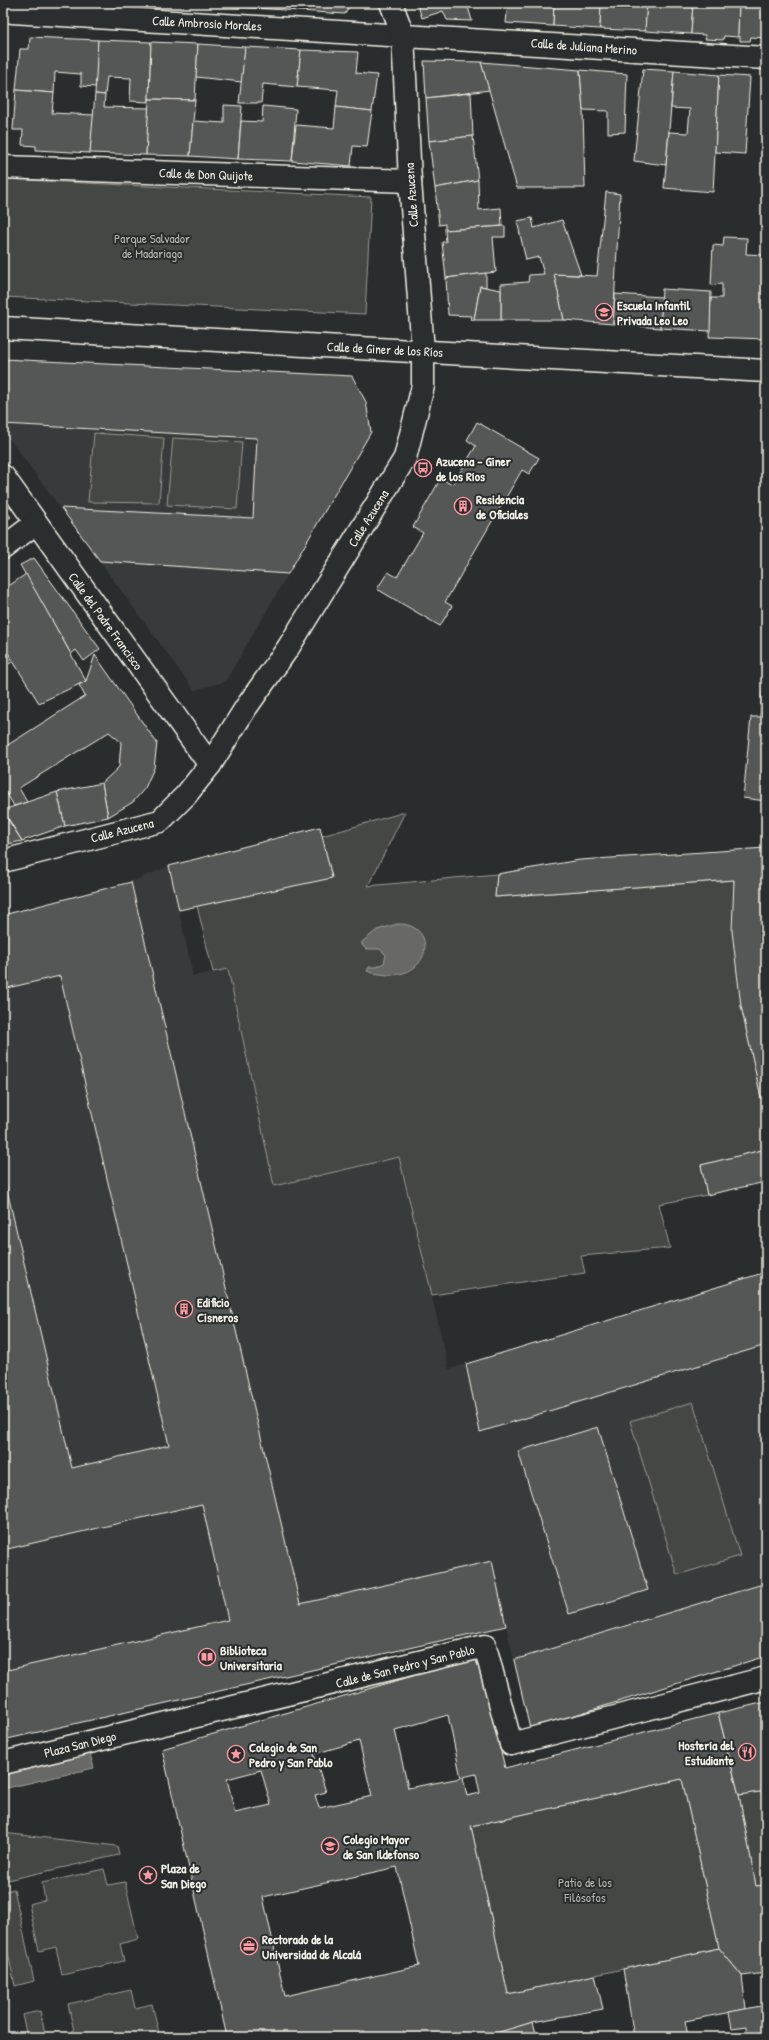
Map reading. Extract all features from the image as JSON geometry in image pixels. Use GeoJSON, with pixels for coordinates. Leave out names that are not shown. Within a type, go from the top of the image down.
{"type":"FeatureCollection","features":[{"type":"Feature","properties":{"kind":"street","name":"Calle Azucena"},"geometry":{"type":"LineString","coordinates":[[3,861],[160,821],[186,795],[210,765],[245,709],[288,648],[406,458],[423,386],[423,351],[410,181],[403,35],[391,3]]}},
{"type":"Feature","properties":{"kind":"street","name":"Calle Ambrosio Morales"},"geometry":{"type":"LineString","coordinates":[[11,13],[403,35]]}},
{"type":"Feature","properties":{"kind":"street","name":"Calle de Juliana Merino"},"geometry":{"type":"LineString","coordinates":[[403,35],[766,58]]}},
{"type":"Feature","properties":{"kind":"street","name":"Calle de Don Quijote"},"geometry":{"type":"LineString","coordinates":[[3,167],[410,181]]}},
{"type":"Feature","properties":{"kind":"street","name":"Calle de Giner de los Ríos"},"geometry":{"type":"LineString","coordinates":[[3,328],[766,371]]}},
{"type":"Feature","properties":{"kind":"street","name":"Calle del Padre Francisco"},"geometry":{"type":"LineString","coordinates":[[3,476],[210,765]]}},
{"type":"Feature","properties":{"kind":"street"},"geometry":{"type":"LineString","coordinates":[[3,548],[36,524]]}},
{"type":"Feature","properties":{"kind":"street","name":"Calle de San Pedro y San Pablo"},"geometry":{"type":"LineString","coordinates":[[158,1726],[485,1646],[511,1744],[766,1678]]}},
{"type":"Feature","properties":{"kind":"street","name":"Plaza San Diego"},"geometry":{"type":"LineString","coordinates":[[3,1763],[158,1726]]}},
{"type":"Feature","properties":{"kind":"shaded area"},"geometry":{"type":"Polygon","coordinates":[[[3,359],[352,376],[366,402],[371,432],[225,682],[194,690],[3,430],[3,359]]]}},
{"type":"Feature","properties":{"kind":"shaded area"},"geometry":{"type":"Polygon","coordinates":[[[320,827],[332,878],[179,910],[193,976],[228,969],[274,1186],[399,1156],[449,1369],[766,1272],[766,1656],[530,1729],[506,1626],[3,1740],[3,915],[131,882],[169,866],[320,827]]]}},
{"type":"Feature","properties":{"kind":"shaded area"},"geometry":{"type":"Polygon","coordinates":[[[397,924],[410,926],[419,931],[424,940],[425,949],[422,959],[415,967],[403,973],[388,975],[367,971],[369,967],[376,967],[384,963],[386,955],[380,949],[366,949],[362,945],[362,942],[377,930],[397,924]]]}},
{"type":"Feature","properties":{"kind":"shaded area"},"geometry":{"type":"Polygon","coordinates":[[[90,1754],[94,1768],[3,1789],[3,1774],[90,1754]]]}},
{"type":"Feature","properties":{"kind":"green space","name":"Parque Salvador de Madariaga"},"geometry":{"type":"Polygon","coordinates":[[[3,179],[371,197],[365,314],[3,297],[3,179]]]}},
{"type":"Feature","properties":{"kind":"green space"},"geometry":{"type":"Polygon","coordinates":[[[94,433],[164,438],[159,503],[88,502],[94,433]]]}},
{"type":"Feature","properties":{"kind":"green space"},"geometry":{"type":"Polygon","coordinates":[[[173,438],[242,442],[237,509],[167,505],[173,438]]]}},
{"type":"Feature","properties":{"kind":"green space"},"geometry":{"type":"Polygon","coordinates":[[[405,812],[368,886],[497,874],[495,897],[734,880],[741,1006],[766,1120],[766,1149],[701,1165],[707,1195],[659,1204],[670,1248],[581,1256],[585,1273],[432,1295],[399,1157],[274,1186],[228,969],[213,972],[197,906],[332,877],[322,836],[405,812]]]}},
{"type":"Feature","properties":{"kind":"green space"},"geometry":{"type":"Polygon","coordinates":[[[693,1402],[740,1556],[677,1575],[630,1421],[693,1402]]]}},
{"type":"Feature","properties":{"kind":"green space","name":"Patio de los Filósofos"},"geometry":{"type":"Polygon","coordinates":[[[682,1779],[719,1948],[508,1994],[471,1826],[682,1779]]]}},
{"type":"Feature","properties":{"kind":"green space"},"geometry":{"type":"Polygon","coordinates":[[[766,1791],[766,1885],[756,1886],[739,1795],[766,1791]]]}},
{"type":"Feature","properties":{"kind":"green space"},"geometry":{"type":"Polygon","coordinates":[[[3,1833],[117,1846],[119,1855],[3,1881],[3,1833]]]}},
{"type":"Feature","properties":{"kind":"green space"},"geometry":{"type":"Polygon","coordinates":[[[104,1869],[108,1885],[125,1882],[138,1939],[120,1944],[124,1961],[62,1975],[56,1947],[39,1951],[29,1904],[45,1900],[42,1883],[104,1869]]]}},
{"type":"Feature","properties":{"kind":"green space"},"geometry":{"type":"Polygon","coordinates":[[[14,1889],[34,1981],[15,1986],[3,1929],[3,1892],[14,1889]]]}},
{"type":"Feature","properties":{"kind":"green space"},"geometry":{"type":"Polygon","coordinates":[[[131,1990],[135,2008],[152,2004],[160,2037],[57,2037],[57,2035],[74,2031],[68,2004],[131,1990]]]}},
{"type":"Feature","properties":{"kind":"green space"},"geometry":{"type":"Polygon","coordinates":[[[40,2011],[46,2037],[27,2037],[22,2015],[40,2011]]]}},
{"type":"Feature","properties":{"kind":"building"},"geometry":{"type":"Polygon","coordinates":[[[207,3],[254,3],[254,8],[206,5],[207,3]]]}},
{"type":"Feature","properties":{"kind":"building"},"geometry":{"type":"Polygon","coordinates":[[[254,3],[300,3],[300,11],[254,8],[254,3]]]}},
{"type":"Feature","properties":{"kind":"building"},"geometry":{"type":"Polygon","coordinates":[[[300,3],[351,3],[345,14],[300,11],[300,3]]]}},
{"type":"Feature","properties":{"kind":"building"},"geometry":{"type":"Polygon","coordinates":[[[417,3],[456,3],[457,6],[467,3],[472,21],[447,20],[443,11],[422,18],[417,3]]]}},
{"type":"Feature","properties":{"kind":"building"},"geometry":{"type":"Polygon","coordinates":[[[508,3],[554,3],[553,26],[506,23],[508,3]]]}},
{"type":"Feature","properties":{"kind":"building"},"geometry":{"type":"Polygon","coordinates":[[[554,3],[601,3],[600,29],[553,26],[554,3]]]}},
{"type":"Feature","properties":{"kind":"building"},"geometry":{"type":"Polygon","coordinates":[[[601,3],[647,3],[645,31],[600,29],[601,3]]]}},
{"type":"Feature","properties":{"kind":"building"},"geometry":{"type":"Polygon","coordinates":[[[647,3],[693,3],[691,34],[645,31],[647,3]]]}},
{"type":"Feature","properties":{"kind":"building"},"geometry":{"type":"Polygon","coordinates":[[[693,3],[739,3],[738,37],[724,36],[723,40],[705,39],[705,35],[691,34],[693,3]]]}},
{"type":"Feature","properties":{"kind":"building"},"geometry":{"type":"Polygon","coordinates":[[[739,3],[758,3],[758,5],[766,6],[766,38],[751,37],[750,41],[740,41],[740,36],[738,37],[739,3]]]}},
{"type":"Feature","properties":{"kind":"building"},"geometry":{"type":"Polygon","coordinates":[[[30,37],[98,40],[96,87],[81,86],[81,74],[55,72],[54,93],[16,90],[20,49],[29,49],[30,37]]]}},
{"type":"Feature","properties":{"kind":"building"},"geometry":{"type":"Polygon","coordinates":[[[98,40],[151,42],[149,102],[130,101],[131,78],[107,77],[105,95],[95,94],[98,40]]]}},
{"type":"Feature","properties":{"kind":"building"},"geometry":{"type":"Polygon","coordinates":[[[151,42],[198,44],[195,100],[149,99],[151,42]]]}},
{"type":"Feature","properties":{"kind":"building"},"geometry":{"type":"Polygon","coordinates":[[[198,44],[245,47],[242,82],[196,77],[198,44]]]}},
{"type":"Feature","properties":{"kind":"building"},"geometry":{"type":"Polygon","coordinates":[[[245,47],[301,50],[297,87],[263,84],[261,103],[239,103],[245,47]]]}},
{"type":"Feature","properties":{"kind":"building"},"geometry":{"type":"Polygon","coordinates":[[[301,50],[358,52],[356,73],[377,75],[372,111],[336,107],[338,90],[297,87],[301,50]]]}},
{"type":"Feature","properties":{"kind":"building"},"geometry":{"type":"Polygon","coordinates":[[[424,61],[481,62],[490,90],[426,98],[424,61]]]}},
{"type":"Feature","properties":{"kind":"building"},"geometry":{"type":"Polygon","coordinates":[[[481,62],[580,70],[583,110],[585,188],[517,188],[481,62]]]}},
{"type":"Feature","properties":{"kind":"building"},"geometry":{"type":"Polygon","coordinates":[[[643,69],[674,71],[666,165],[634,161],[643,69]]]}},
{"type":"Feature","properties":{"kind":"building"},"geometry":{"type":"Polygon","coordinates":[[[580,70],[627,74],[625,132],[608,133],[608,111],[583,110],[580,70]]]}},
{"type":"Feature","properties":{"kind":"building"},"geometry":{"type":"Polygon","coordinates":[[[674,71],[719,75],[713,192],[664,188],[669,132],[688,133],[690,109],[671,108],[674,71]]]}},
{"type":"Feature","properties":{"kind":"building"},"geometry":{"type":"Polygon","coordinates":[[[719,75],[750,77],[745,154],[715,152],[719,75]]]}},
{"type":"Feature","properties":{"kind":"building"},"geometry":{"type":"Polygon","coordinates":[[[16,90],[54,93],[52,113],[94,115],[90,153],[36,150],[36,146],[22,145],[23,130],[13,130],[16,90]]]}},
{"type":"Feature","properties":{"kind":"building"},"geometry":{"type":"Polygon","coordinates":[[[471,93],[473,136],[429,141],[426,98],[471,93]]]}},
{"type":"Feature","properties":{"kind":"building"},"geometry":{"type":"Polygon","coordinates":[[[95,94],[105,95],[104,107],[149,108],[146,155],[90,153],[95,94]]]}},
{"type":"Feature","properties":{"kind":"building"},"geometry":{"type":"Polygon","coordinates":[[[149,99],[195,100],[190,156],[146,155],[149,99]]]}},
{"type":"Feature","properties":{"kind":"building"},"geometry":{"type":"Polygon","coordinates":[[[224,105],[242,106],[238,159],[190,156],[193,121],[224,123],[224,105]]]}},
{"type":"Feature","properties":{"kind":"building"},"geometry":{"type":"Polygon","coordinates":[[[263,106],[296,109],[292,161],[238,159],[241,121],[262,122],[263,106]]]}},
{"type":"Feature","properties":{"kind":"building"},"geometry":{"type":"Polygon","coordinates":[[[336,107],[372,111],[367,147],[353,146],[351,166],[292,161],[296,125],[334,128],[336,107]]]}},
{"type":"Feature","properties":{"kind":"building"},"geometry":{"type":"Polygon","coordinates":[[[473,136],[478,180],[435,188],[429,141],[473,136]]]}},
{"type":"Feature","properties":{"kind":"building"},"geometry":{"type":"Polygon","coordinates":[[[478,180],[479,210],[501,208],[502,226],[445,230],[445,224],[439,225],[435,188],[478,180]]]}},
{"type":"Feature","properties":{"kind":"building"},"geometry":{"type":"Polygon","coordinates":[[[606,192],[620,194],[613,324],[564,320],[554,274],[597,276],[606,192]]]}},
{"type":"Feature","properties":{"kind":"building"},"geometry":{"type":"Polygon","coordinates":[[[532,218],[534,228],[562,220],[581,275],[554,274],[564,320],[501,320],[501,284],[528,282],[529,275],[544,274],[539,257],[526,260],[517,221],[532,218]]]}},
{"type":"Feature","properties":{"kind":"building"},"geometry":{"type":"Polygon","coordinates":[[[505,226],[505,237],[493,237],[496,272],[446,278],[442,242],[446,242],[445,230],[505,226]]]}},
{"type":"Feature","properties":{"kind":"building"},"geometry":{"type":"Polygon","coordinates":[[[724,237],[747,238],[746,254],[766,255],[766,339],[709,337],[711,298],[722,298],[722,284],[711,285],[713,245],[723,246],[724,237]]]}},
{"type":"Feature","properties":{"kind":"building"},"geometry":{"type":"Polygon","coordinates":[[[486,273],[486,287],[480,286],[474,320],[471,320],[472,316],[448,315],[446,278],[486,273]]]}},
{"type":"Feature","properties":{"kind":"building"},"geometry":{"type":"Polygon","coordinates":[[[480,286],[501,290],[501,320],[474,320],[480,286]]]}},
{"type":"Feature","properties":{"kind":"building"},"geometry":{"type":"Polygon","coordinates":[[[662,289],[711,292],[710,331],[660,328],[662,289]]]}},
{"type":"Feature","properties":{"kind":"building"},"geometry":{"type":"Polygon","coordinates":[[[615,294],[662,297],[660,328],[613,324],[615,294]]]}},
{"type":"Feature","properties":{"kind":"building"},"geometry":{"type":"Polygon","coordinates":[[[3,359],[352,376],[366,402],[371,432],[288,574],[100,561],[61,508],[253,518],[257,438],[3,424],[3,359]]]}},
{"type":"Feature","properties":{"kind":"building","name":"Residencia de Oficiales"},"geometry":{"type":"Polygon","coordinates":[[[477,422],[539,458],[529,474],[522,470],[445,602],[452,606],[440,626],[377,589],[388,572],[397,577],[423,533],[413,527],[441,478],[452,485],[476,446],[467,440],[477,422]]]}},
{"type":"Feature","properties":{"kind":"building"},"geometry":{"type":"Polygon","coordinates":[[[3,508],[11,517],[3,522],[3,508]]]}},
{"type":"Feature","properties":{"kind":"building"},"geometry":{"type":"Polygon","coordinates":[[[34,558],[100,649],[84,661],[76,650],[71,654],[20,565],[34,558]]]}},
{"type":"Feature","properties":{"kind":"building"},"geometry":{"type":"Polygon","coordinates":[[[26,574],[86,681],[39,703],[3,645],[3,590],[26,574]]]}},
{"type":"Feature","properties":{"kind":"building"},"geometry":{"type":"Polygon","coordinates":[[[3,645],[13,661],[3,668],[3,645]]]}},
{"type":"Feature","properties":{"kind":"building"},"geometry":{"type":"Polygon","coordinates":[[[95,655],[157,743],[154,768],[145,788],[133,802],[108,817],[102,783],[119,767],[121,742],[109,732],[19,788],[27,802],[14,806],[3,787],[3,748],[85,696],[79,685],[86,681],[95,655]]]}},
{"type":"Feature","properties":{"kind":"building"},"geometry":{"type":"Polygon","coordinates":[[[764,673],[766,673],[766,801],[743,798],[751,717],[760,717],[764,673]]]}},
{"type":"Feature","properties":{"kind":"building"},"geometry":{"type":"Polygon","coordinates":[[[102,783],[108,817],[65,826],[57,792],[102,783]]]}},
{"type":"Feature","properties":{"kind":"building"},"geometry":{"type":"Polygon","coordinates":[[[57,792],[65,826],[22,841],[3,810],[57,792]]]}},
{"type":"Feature","properties":{"kind":"building"},"geometry":{"type":"Polygon","coordinates":[[[3,812],[22,841],[3,845],[3,812]]]}},
{"type":"Feature","properties":{"kind":"building"},"geometry":{"type":"Polygon","coordinates":[[[320,827],[332,878],[179,910],[169,866],[320,827]]]}},
{"type":"Feature","properties":{"kind":"building"},"geometry":{"type":"Polygon","coordinates":[[[766,848],[764,930],[766,930],[766,1120],[741,1006],[732,931],[734,880],[495,897],[497,874],[580,860],[766,848]]]}},
{"type":"Feature","properties":{"kind":"building","name":"Edificio Cisneros"},"geometry":{"type":"Polygon","coordinates":[[[131,882],[300,1604],[492,1561],[506,1626],[3,1740],[3,1671],[228,1620],[202,1504],[3,1550],[3,1173],[72,1468],[169,1445],[60,976],[3,989],[3,915],[131,882]]]}},
{"type":"Feature","properties":{"kind":"building"},"geometry":{"type":"Polygon","coordinates":[[[766,1149],[766,1205],[761,1183],[707,1195],[701,1165],[766,1149]]]}},
{"type":"Feature","properties":{"kind":"building"},"geometry":{"type":"Polygon","coordinates":[[[766,1272],[766,1345],[480,1432],[466,1364],[766,1272]]]}},
{"type":"Feature","properties":{"kind":"building"},"geometry":{"type":"Polygon","coordinates":[[[598,1427],[648,1590],[569,1614],[518,1451],[598,1427]]]}},
{"type":"Feature","properties":{"kind":"building"},"geometry":{"type":"Polygon","coordinates":[[[766,1583],[766,1656],[530,1729],[514,1660],[766,1583]]]}},
{"type":"Feature","properties":{"kind":"building","name":"Colegio Mayor de San Ildefonso"},"geometry":{"type":"Polygon","coordinates":[[[478,1657],[505,1768],[718,1713],[739,1795],[756,1886],[766,1885],[766,1973],[742,1976],[719,1948],[682,1779],[471,1826],[508,1994],[595,1975],[603,2009],[533,2022],[486,2037],[464,2037],[462,2032],[438,2037],[227,2037],[162,1749],[478,1657]],[[448,1715],[395,1730],[408,1788],[461,1778],[448,1715]],[[359,1741],[314,1754],[326,1792],[315,1795],[319,1808],[372,1796],[359,1741]],[[261,1770],[227,1779],[235,1813],[271,1805],[261,1770]],[[476,1774],[463,1777],[467,1796],[480,1793],[476,1774]],[[397,1867],[263,1897],[285,1996],[419,1966],[397,1867]]]}},
{"type":"Feature","properties":{"kind":"building","name":"Hostería del Estudiante"},"geometry":{"type":"Polygon","coordinates":[[[766,1702],[766,1791],[739,1795],[718,1713],[766,1702]]]}},
{"type":"Feature","properties":{"kind":"building"},"geometry":{"type":"Polygon","coordinates":[[[719,1948],[742,1976],[746,2009],[685,2021],[688,2037],[634,2037],[623,1969],[719,1948]]]}},
{"type":"Feature","properties":{"kind":"building"},"geometry":{"type":"Polygon","coordinates":[[[766,2005],[766,2037],[747,2037],[746,2026],[732,2028],[729,2012],[766,2005]]]}},
{"type":"Feature","properties":{"kind":"building"},"geometry":{"type":"Polygon","coordinates":[[[533,2022],[537,2037],[486,2037],[486,2036],[533,2022]]]}},
{"type":"Feature","properties":{"kind":"place","name":"Escuela Infantil Privada Leo Leo"},"geometry":{"type":"Point","coordinates":[604,312]}},
{"type":"Feature","properties":{"kind":"place","name":"Azucena - Giner de los Ríos"},"geometry":{"type":"Point","coordinates":[423,468]}},
{"type":"Feature","properties":{"kind":"place","name":"Residencia de Oficiales"},"geometry":{"type":"Point","coordinates":[463,506]}},
{"type":"Feature","properties":{"kind":"place","name":"Edificio Cisneros"},"geometry":{"type":"Point","coordinates":[184,1309]}},
{"type":"Feature","properties":{"kind":"place","name":"Biblioteca Universitaria"},"geometry":{"type":"Point","coordinates":[207,1657]}},
{"type":"Feature","properties":{"kind":"place","name":"Hostería del Estudiante"},"geometry":{"type":"Point","coordinates":[747,1752]}},
{"type":"Feature","properties":{"kind":"place","name":"Colegio de San Pedro y San Pablo"},"geometry":{"type":"Point","coordinates":[236,1754]}},
{"type":"Feature","properties":{"kind":"place","name":"Colegio Mayor de San Ildefonso"},"geometry":{"type":"Point","coordinates":[330,1846]}},
{"type":"Feature","properties":{"kind":"place","name":"Plaza de San Diego"},"geometry":{"type":"Point","coordinates":[148,1875]}},
{"type":"Feature","properties":{"kind":"place","name":"Rectorado de la Universidad de Alcalá"},"geometry":{"type":"Point","coordinates":[249,1946]}}]}
